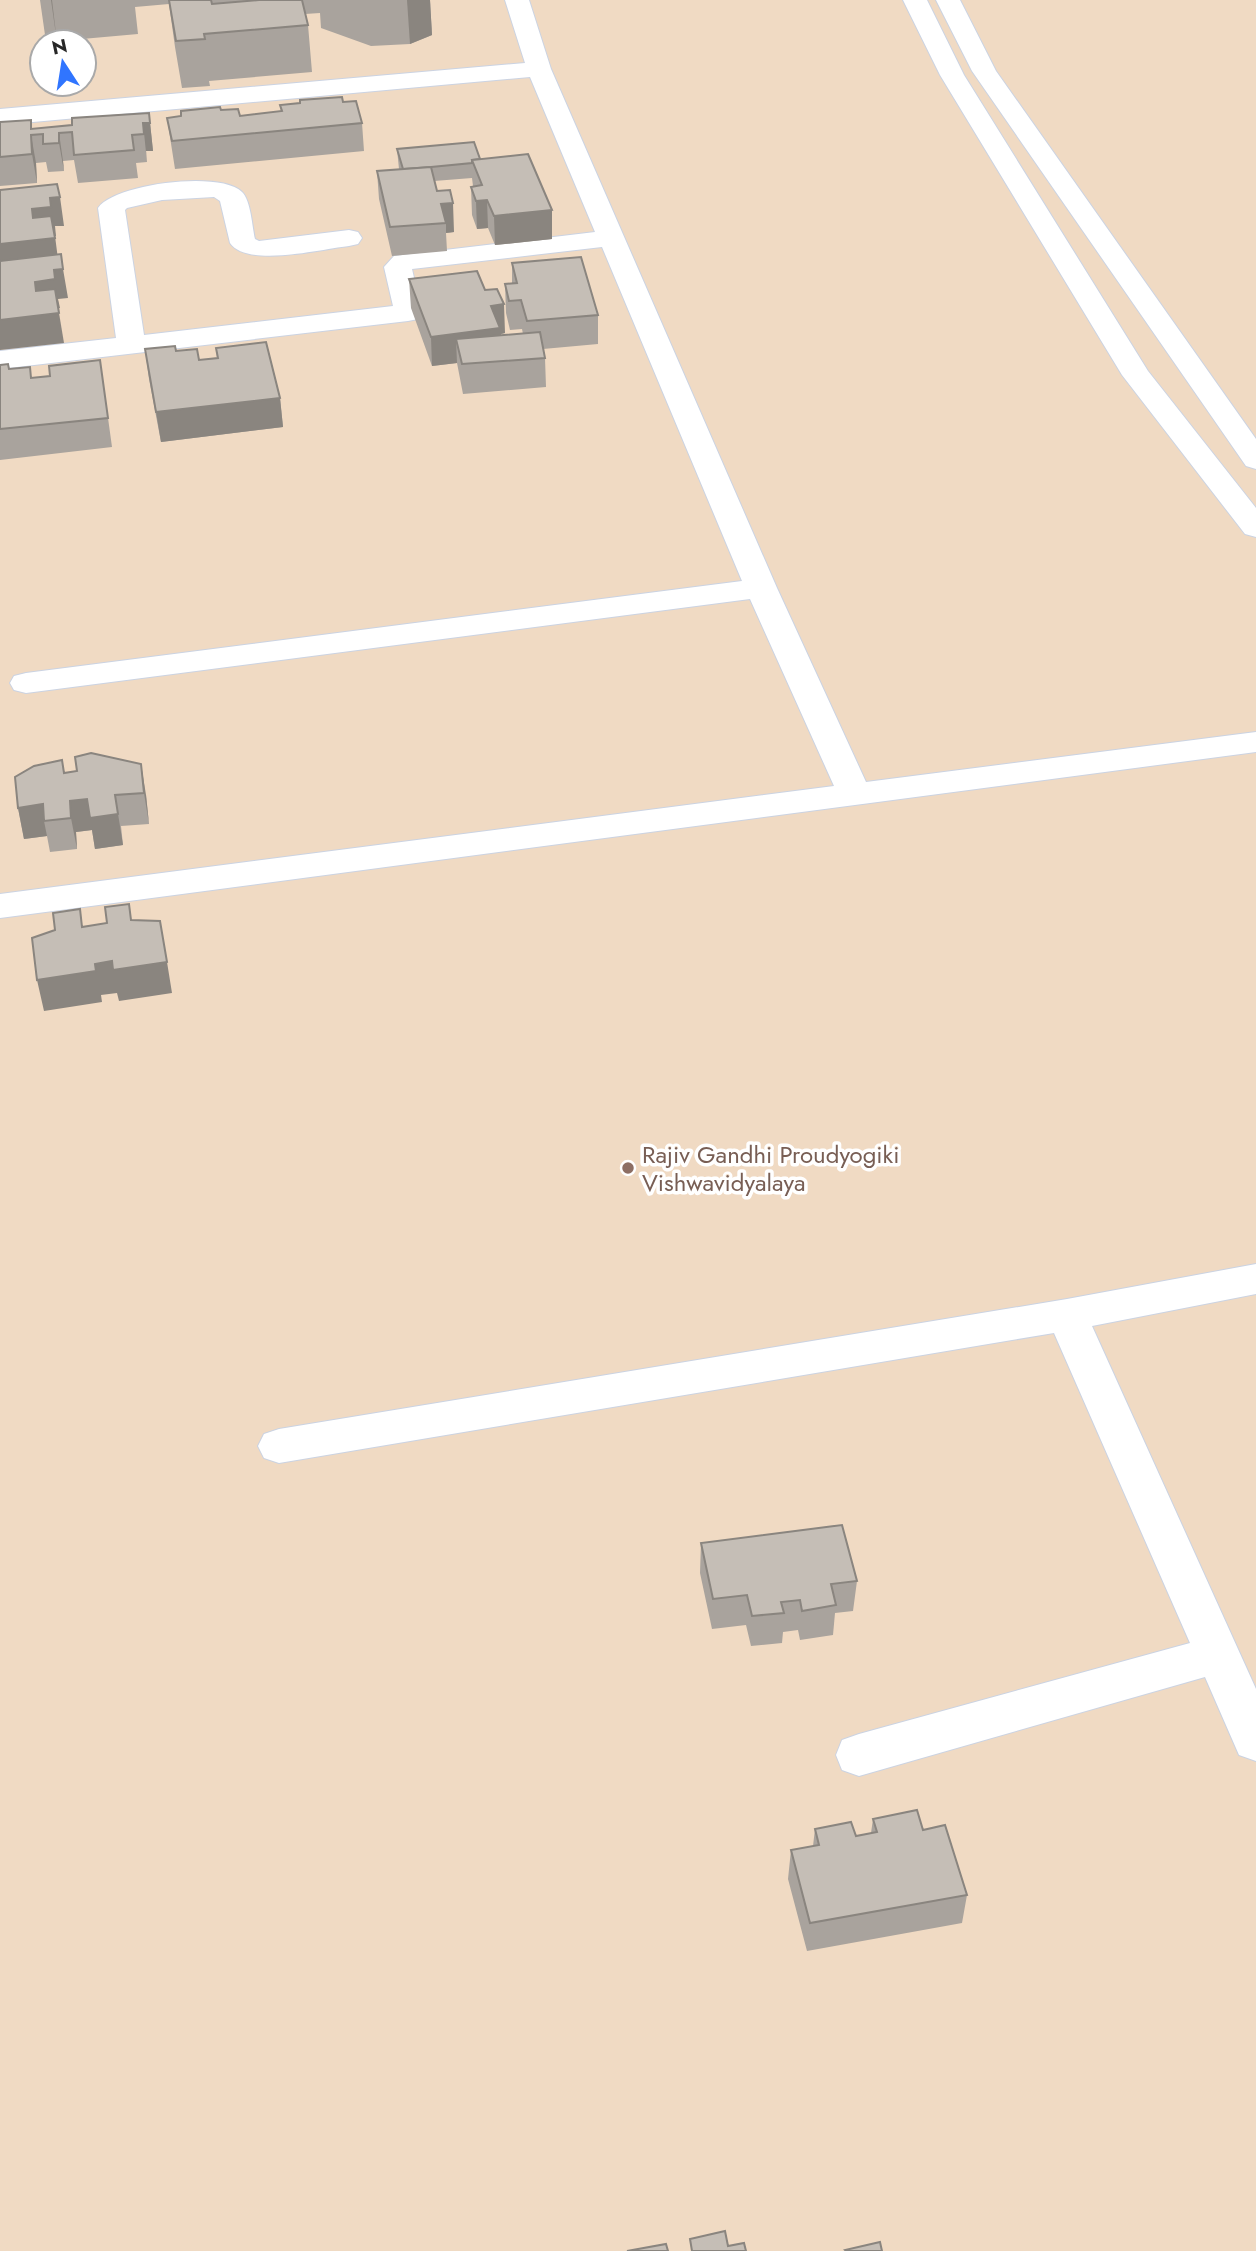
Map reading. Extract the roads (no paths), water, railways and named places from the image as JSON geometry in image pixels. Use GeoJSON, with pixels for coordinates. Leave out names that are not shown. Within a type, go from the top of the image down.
{"type":"FeatureCollection","features":[{"type":"Feature","properties":{"kind":"lane"},"geometry":{"type":"LineString","coordinates":[[517,0],[539,69],[761,588],[854,794]]}},
{"type":"Feature","properties":{"kind":"lane"},"geometry":{"type":"LineString","coordinates":[[915,0],[952,75],[1136,375],[1256,528]]}},
{"type":"Feature","properties":{"kind":"lane"},"geometry":{"type":"LineString","coordinates":[[948,0],[984,71],[1256,460]]}},
{"type":"Feature","properties":{"kind":"lane"},"geometry":{"type":"LineString","coordinates":[[0,117],[539,69]]}},
{"type":"Feature","properties":{"kind":"lane"},"geometry":{"type":"LineString","coordinates":[[131,345],[111,208],[115,203],[132,198],[220,189],[232,197],[243,243],[248,248],[349,238]]}},
{"type":"Feature","properties":{"kind":"lane"},"geometry":{"type":"LineString","coordinates":[[0,360],[408,313],[398,267],[404,262],[612,238]]}},
{"type":"Feature","properties":{"kind":"lane"},"geometry":{"type":"LineString","coordinates":[[26,683],[761,588]]}},
{"type":"Feature","properties":{"kind":"lane"},"geometry":{"type":"LineString","coordinates":[[0,906],[1256,742]]}},
{"type":"Feature","properties":{"kind":"lane"},"geometry":{"type":"LineString","coordinates":[[279,1446],[1067,1315],[1256,1279]]}},
{"type":"Feature","properties":{"kind":"lane"},"geometry":{"type":"LineString","coordinates":[[1067,1315],[1256,1741]]}},
{"type":"Feature","properties":{"kind":"lane"},"geometry":{"type":"LineString","coordinates":[[859,1755],[1218,1654]]}},
{"type":"Feature","properties":{"kind":"place","name":"Rajiv Gandhi Proudyogiki Vishwavidyalaya"},"geometry":{"type":"Point","coordinates":[628,1168]}}]}
